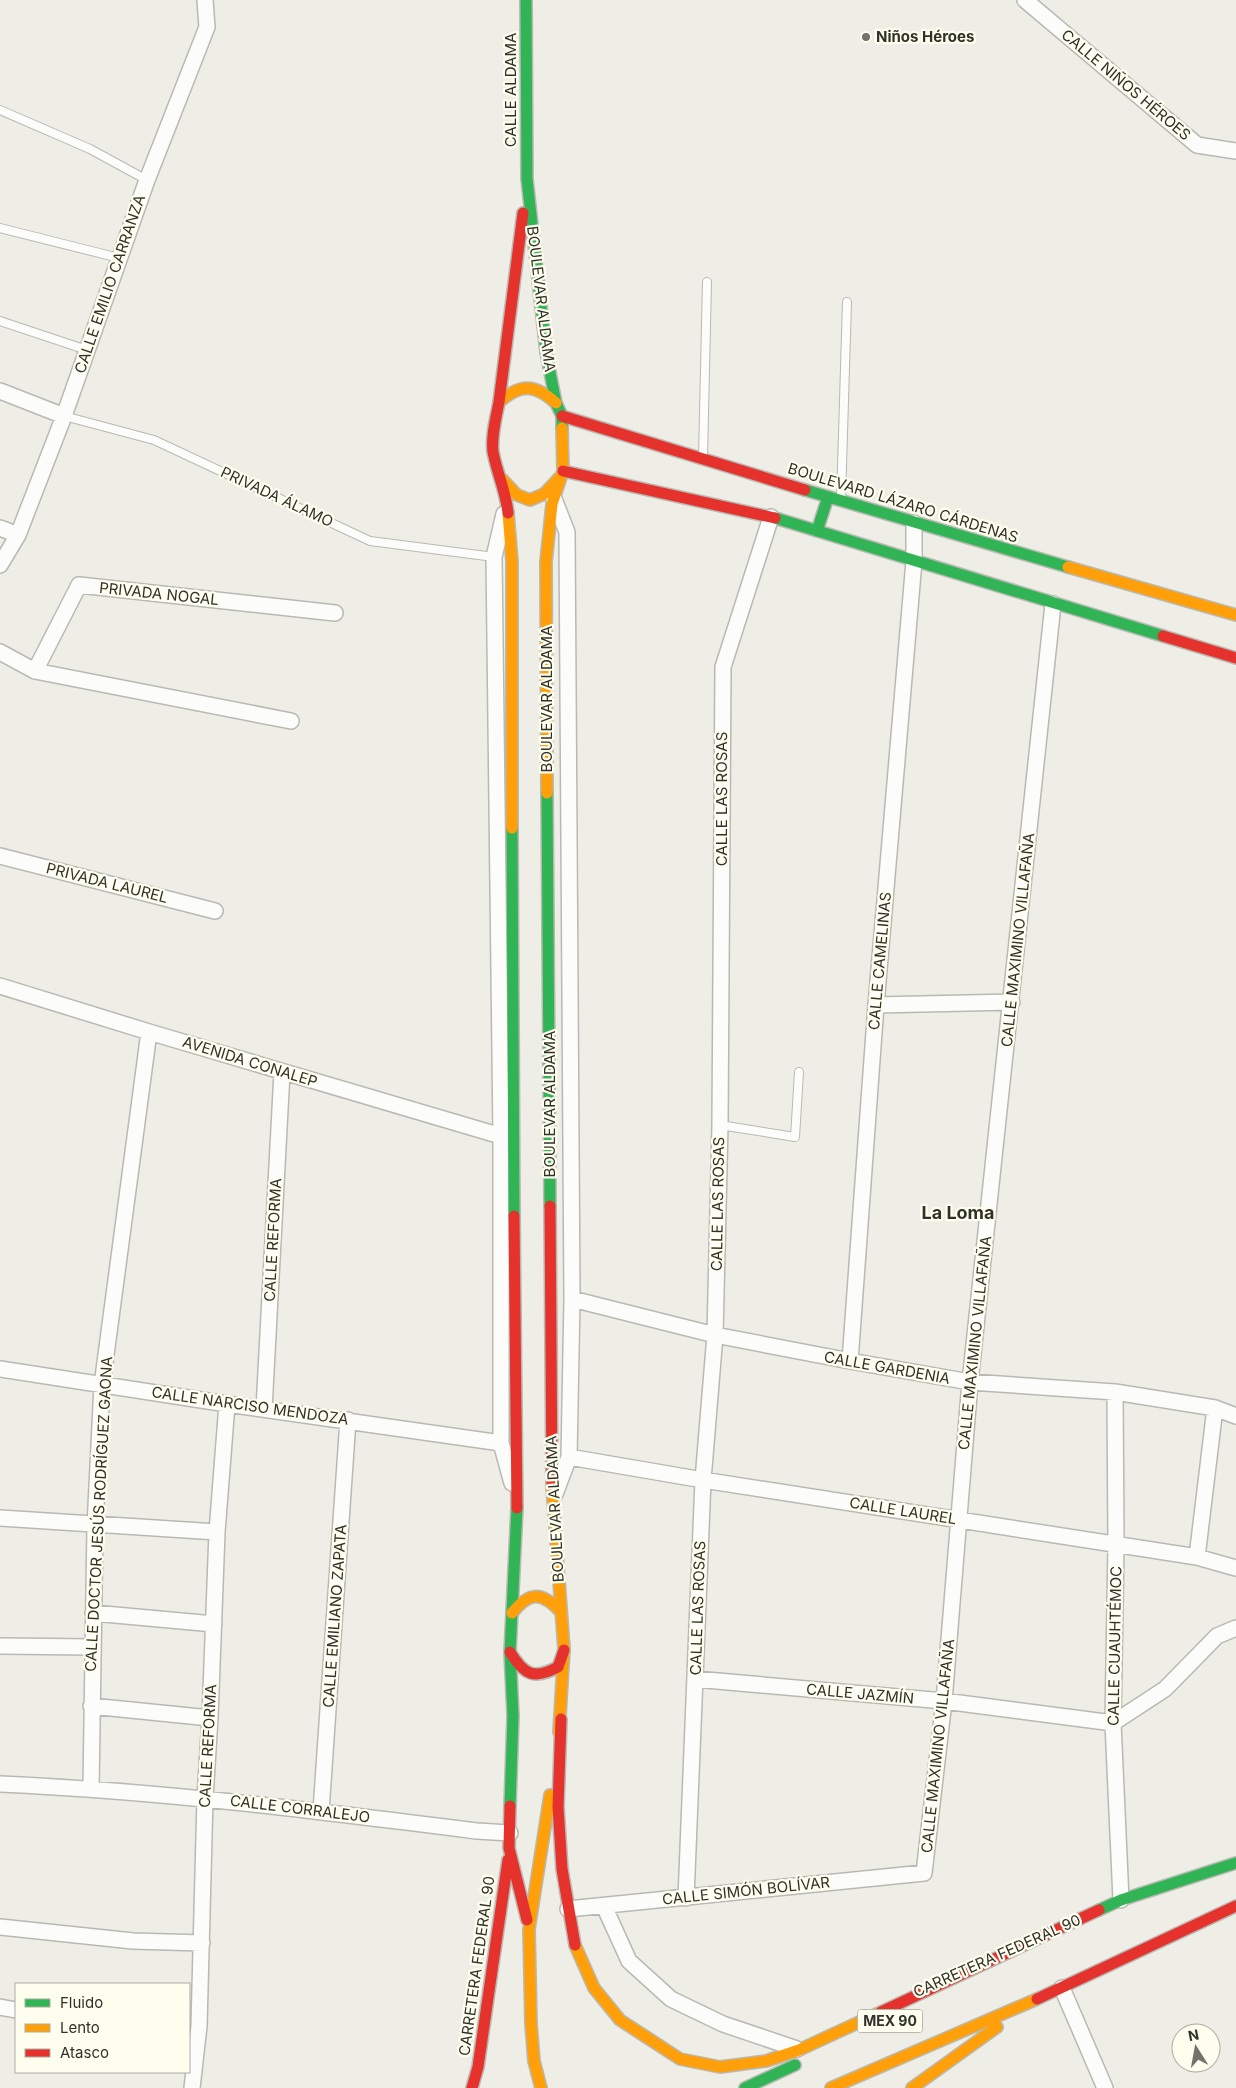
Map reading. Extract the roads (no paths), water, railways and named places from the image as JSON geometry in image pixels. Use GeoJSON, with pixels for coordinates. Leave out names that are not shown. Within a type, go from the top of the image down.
{"type":"FeatureCollection","features":[{"type":"Feature","properties":{"kind":"main road","name":"CALLE ALDAMA"},"geometry":{"type":"LineString","coordinates":[[526,0],[527,179]]}},
{"type":"Feature","properties":{"kind":"main road","name":"BOULEVAR ALDAMA"},"geometry":{"type":"LineString","coordinates":[[527,179],[500,402],[494,427],[493,451],[507,503],[512,572],[513,1155],[517,1502],[510,1652],[513,1716],[510,1840],[529,1929]]}},
{"type":"Feature","properties":{"kind":"main road","name":"BOULEVAR ALDAMA"},"geometry":{"type":"LineString","coordinates":[[527,179],[546,352],[556,403],[562,416],[561,475],[549,523],[546,562],[552,1502],[564,1649],[561,1719],[529,1929]]}},
{"type":"Feature","properties":{"kind":"main road"},"geometry":{"type":"LineString","coordinates":[[500,402],[509,393],[521,388],[534,388],[547,393],[556,403]]}},
{"type":"Feature","properties":{"kind":"main road","name":"BOULEVARD LÁZARO CÁRDENAS"},"geometry":{"type":"LineString","coordinates":[[562,416],[914,523],[1236,615]]}},
{"type":"Feature","properties":{"kind":"main road"},"geometry":{"type":"LineString","coordinates":[[502,479],[513,493],[523,500],[538,499],[547,494],[561,475],[771,517],[1236,658]]}},
{"type":"Feature","properties":{"kind":"main road"},"geometry":{"type":"LineString","coordinates":[[817,531],[828,497]]}},
{"type":"Feature","properties":{"kind":"main road"},"geometry":{"type":"LineString","coordinates":[[512,1612],[521,1600],[531,1596],[543,1597],[552,1601],[560,1611]]}},
{"type":"Feature","properties":{"kind":"main road"},"geometry":{"type":"LineString","coordinates":[[510,1652],[519,1667],[530,1674],[546,1674],[558,1666],[564,1649]]}},
{"type":"Feature","properties":{"kind":"main road"},"geometry":{"type":"LineString","coordinates":[[561,1719],[558,1807],[568,1909],[575,1946],[594,1988],[620,2020],[680,2059],[720,2067],[766,2061],[799,2050],[1121,1900],[1236,1863]]}},
{"type":"Feature","properties":{"kind":"main road","name":"CARRETERA FEDERAL 90"},"geometry":{"type":"LineString","coordinates":[[472,2088],[478,2067],[510,1840]]}},
{"type":"Feature","properties":{"kind":"main road"},"geometry":{"type":"LineString","coordinates":[[1154,1902],[1236,1867]]}},
{"type":"Feature","properties":{"kind":"main road","name":"MEX 90"},"geometry":{"type":"LineString","coordinates":[[831,2088],[1062,1988],[1236,1906]]}},
{"type":"Feature","properties":{"kind":"main road"},"geometry":{"type":"LineString","coordinates":[[529,1929],[531,2024],[534,2061],[541,2088]]}},
{"type":"Feature","properties":{"kind":"main road"},"geometry":{"type":"LineString","coordinates":[[912,2088],[1033,2000]]}},
{"type":"Feature","properties":{"kind":"main road","name":"CARRETERA FEDERAL 90"},"geometry":{"type":"LineString","coordinates":[[745,2088],[912,2010]]}},
{"type":"Feature","properties":{"kind":"street","name":"CALLE EMILIO CARRANZA"},"geometry":{"type":"LineString","coordinates":[[0,564],[18,535],[64,416],[147,180],[207,27],[205,0]]}},
{"type":"Feature","properties":{"kind":"street","name":"CALLE NIÑOS HÉROES"},"geometry":{"type":"LineString","coordinates":[[1025,0],[1198,145],[1236,151]]}},
{"type":"Feature","properties":{"kind":"street"},"geometry":{"type":"LineString","coordinates":[[0,391],[64,416]]}},
{"type":"Feature","properties":{"kind":"street"},"geometry":{"type":"LineString","coordinates":[[552,1502],[569,1456],[572,1299],[567,532],[554,499]]}},
{"type":"Feature","properties":{"kind":"street","name":"BOULEVAR ALDAMA"},"geometry":{"type":"LineString","coordinates":[[507,503],[494,557],[501,1136],[501,1442],[517,1502]]}},
{"type":"Feature","properties":{"kind":"street","name":"CALLE LAS ROSAS"},"geometry":{"type":"LineString","coordinates":[[686,1898],[703,1480],[716,1335],[720,1125],[723,667],[771,517]]}},
{"type":"Feature","properties":{"kind":"street","name":"CALLE CAMELINAS"},"geometry":{"type":"LineString","coordinates":[[850,1361],[876,1005],[914,561],[914,523]]}},
{"type":"Feature","properties":{"kind":"street"},"geometry":{"type":"LineString","coordinates":[[0,528],[18,535]]}},
{"type":"Feature","properties":{"kind":"street","name":"PRIVADA NOGAL"},"geometry":{"type":"LineString","coordinates":[[35,671],[79,585],[336,613]]}},
{"type":"Feature","properties":{"kind":"street","name":"CALLE MAXIMINO VILLAFAÑA"},"geometry":{"type":"LineString","coordinates":[[924,1873],[944,1701],[970,1382],[1053,604]]}},
{"type":"Feature","properties":{"kind":"street"},"geometry":{"type":"LineString","coordinates":[[0,652],[35,671],[291,721]]}},
{"type":"Feature","properties":{"kind":"street","name":"PRIVADA LAUREL"},"geometry":{"type":"LineString","coordinates":[[0,856],[215,911]]}},
{"type":"Feature","properties":{"kind":"street","name":"AVENIDA CONALEP"},"geometry":{"type":"LineString","coordinates":[[0,986],[282,1072],[501,1136]]}},
{"type":"Feature","properties":{"kind":"street"},"geometry":{"type":"LineString","coordinates":[[876,1005],[1012,1002]]}},
{"type":"Feature","properties":{"kind":"street","name":"CALLE DOCTOR JESÚS RODRÍGUEZ GAONA"},"geometry":{"type":"LineString","coordinates":[[91,1788],[95,1526],[102,1385],[149,1032]]}},
{"type":"Feature","properties":{"kind":"street","name":"CALLE REFORMA"},"geometry":{"type":"LineString","coordinates":[[264,1409],[282,1072]]}},
{"type":"Feature","properties":{"kind":"street","name":"CALLE GARDENIA"},"geometry":{"type":"LineString","coordinates":[[572,1299],[716,1335],[850,1361],[970,1382],[1115,1392],[1215,1408],[1236,1416]]}},
{"type":"Feature","properties":{"kind":"street","name":"CALLE NARCISO MENDOZA"},"geometry":{"type":"LineString","coordinates":[[0,1369],[227,1404],[501,1442]]}},
{"type":"Feature","properties":{"kind":"street","name":"CALLE CUAUHTÉMOC"},"geometry":{"type":"LineString","coordinates":[[1115,1392],[1116,1545],[1113,1723],[1121,1900]]}},
{"type":"Feature","properties":{"kind":"street","name":"CALLE REFORMA"},"geometry":{"type":"LineString","coordinates":[[192,2088],[194,2026],[202,1943],[205,1798],[217,1532],[227,1404]]}},
{"type":"Feature","properties":{"kind":"street"},"geometry":{"type":"LineString","coordinates":[[1197,1557],[1215,1408]]}},
{"type":"Feature","properties":{"kind":"street","name":"CALLE EMILIANO ZAPATA"},"geometry":{"type":"LineString","coordinates":[[321,1811],[348,1420]]}},
{"type":"Feature","properties":{"kind":"street","name":"CALLE LAUREL"},"geometry":{"type":"LineString","coordinates":[[569,1456],[703,1480],[1197,1557],[1236,1568]]}},
{"type":"Feature","properties":{"kind":"street"},"geometry":{"type":"LineString","coordinates":[[0,1518],[95,1526],[217,1532]]}},
{"type":"Feature","properties":{"kind":"street"},"geometry":{"type":"LineString","coordinates":[[93,1613],[214,1624]]}},
{"type":"Feature","properties":{"kind":"street"},"geometry":{"type":"LineString","coordinates":[[1113,1723],[1165,1689],[1217,1636],[1236,1628]]}},
{"type":"Feature","properties":{"kind":"street"},"geometry":{"type":"LineString","coordinates":[[0,1646],[92,1647]]}},
{"type":"Feature","properties":{"kind":"street","name":"CALLE JAZMÍN"},"geometry":{"type":"LineString","coordinates":[[695,1679],[944,1701],[1113,1723]]}},
{"type":"Feature","properties":{"kind":"street"},"geometry":{"type":"LineString","coordinates":[[91,1706],[210,1718]]}},
{"type":"Feature","properties":{"kind":"street","name":"CALLE CORRALEJO"},"geometry":{"type":"LineString","coordinates":[[0,1784],[91,1788],[205,1798],[477,1831],[510,1840]]}},
{"type":"Feature","properties":{"kind":"street","name":"CALLE SIMÓN BOLÍVAR"},"geometry":{"type":"LineString","coordinates":[[568,1909],[924,1873]]}},
{"type":"Feature","properties":{"kind":"street"},"geometry":{"type":"LineString","coordinates":[[604,1906],[629,1961],[671,1999],[723,2024],[799,2050]]}},
{"type":"Feature","properties":{"kind":"street"},"geometry":{"type":"LineString","coordinates":[[0,1927],[133,1941],[202,1943]]}},
{"type":"Feature","properties":{"kind":"street"},"geometry":{"type":"LineString","coordinates":[[1062,1988],[1105,2088]]}},
{"type":"Feature","properties":{"kind":"street"},"geometry":{"type":"LineString","coordinates":[[0,2007],[15,2010]]}},
{"type":"Feature","properties":{"kind":"lane"},"geometry":{"type":"LineString","coordinates":[[0,110],[90,149],[147,180]]}},
{"type":"Feature","properties":{"kind":"lane"},"geometry":{"type":"LineString","coordinates":[[0,228],[119,258]]}},
{"type":"Feature","properties":{"kind":"lane"},"geometry":{"type":"LineString","coordinates":[[703,459],[707,282]]}},
{"type":"Feature","properties":{"kind":"lane"},"geometry":{"type":"LineString","coordinates":[[841,501],[847,302]]}},
{"type":"Feature","properties":{"kind":"lane"},"geometry":{"type":"LineString","coordinates":[[0,321],[87,350]]}},
{"type":"Feature","properties":{"kind":"lane","name":"PRIVADA ÁLAMO"},"geometry":{"type":"LineString","coordinates":[[64,416],[154,440],[370,541],[494,557]]}},
{"type":"Feature","properties":{"kind":"lane"},"geometry":{"type":"LineString","coordinates":[[720,1125],[795,1137],[798,1072]]}},
{"type":"Feature","properties":{"kind":"place","name":"Niños Héroes"},"geometry":{"type":"Point","coordinates":[866,37]}},
{"type":"Feature","properties":{"kind":"district","name":"La Loma"},"geometry":{"type":"Point","coordinates":[958,1213]}}]}
